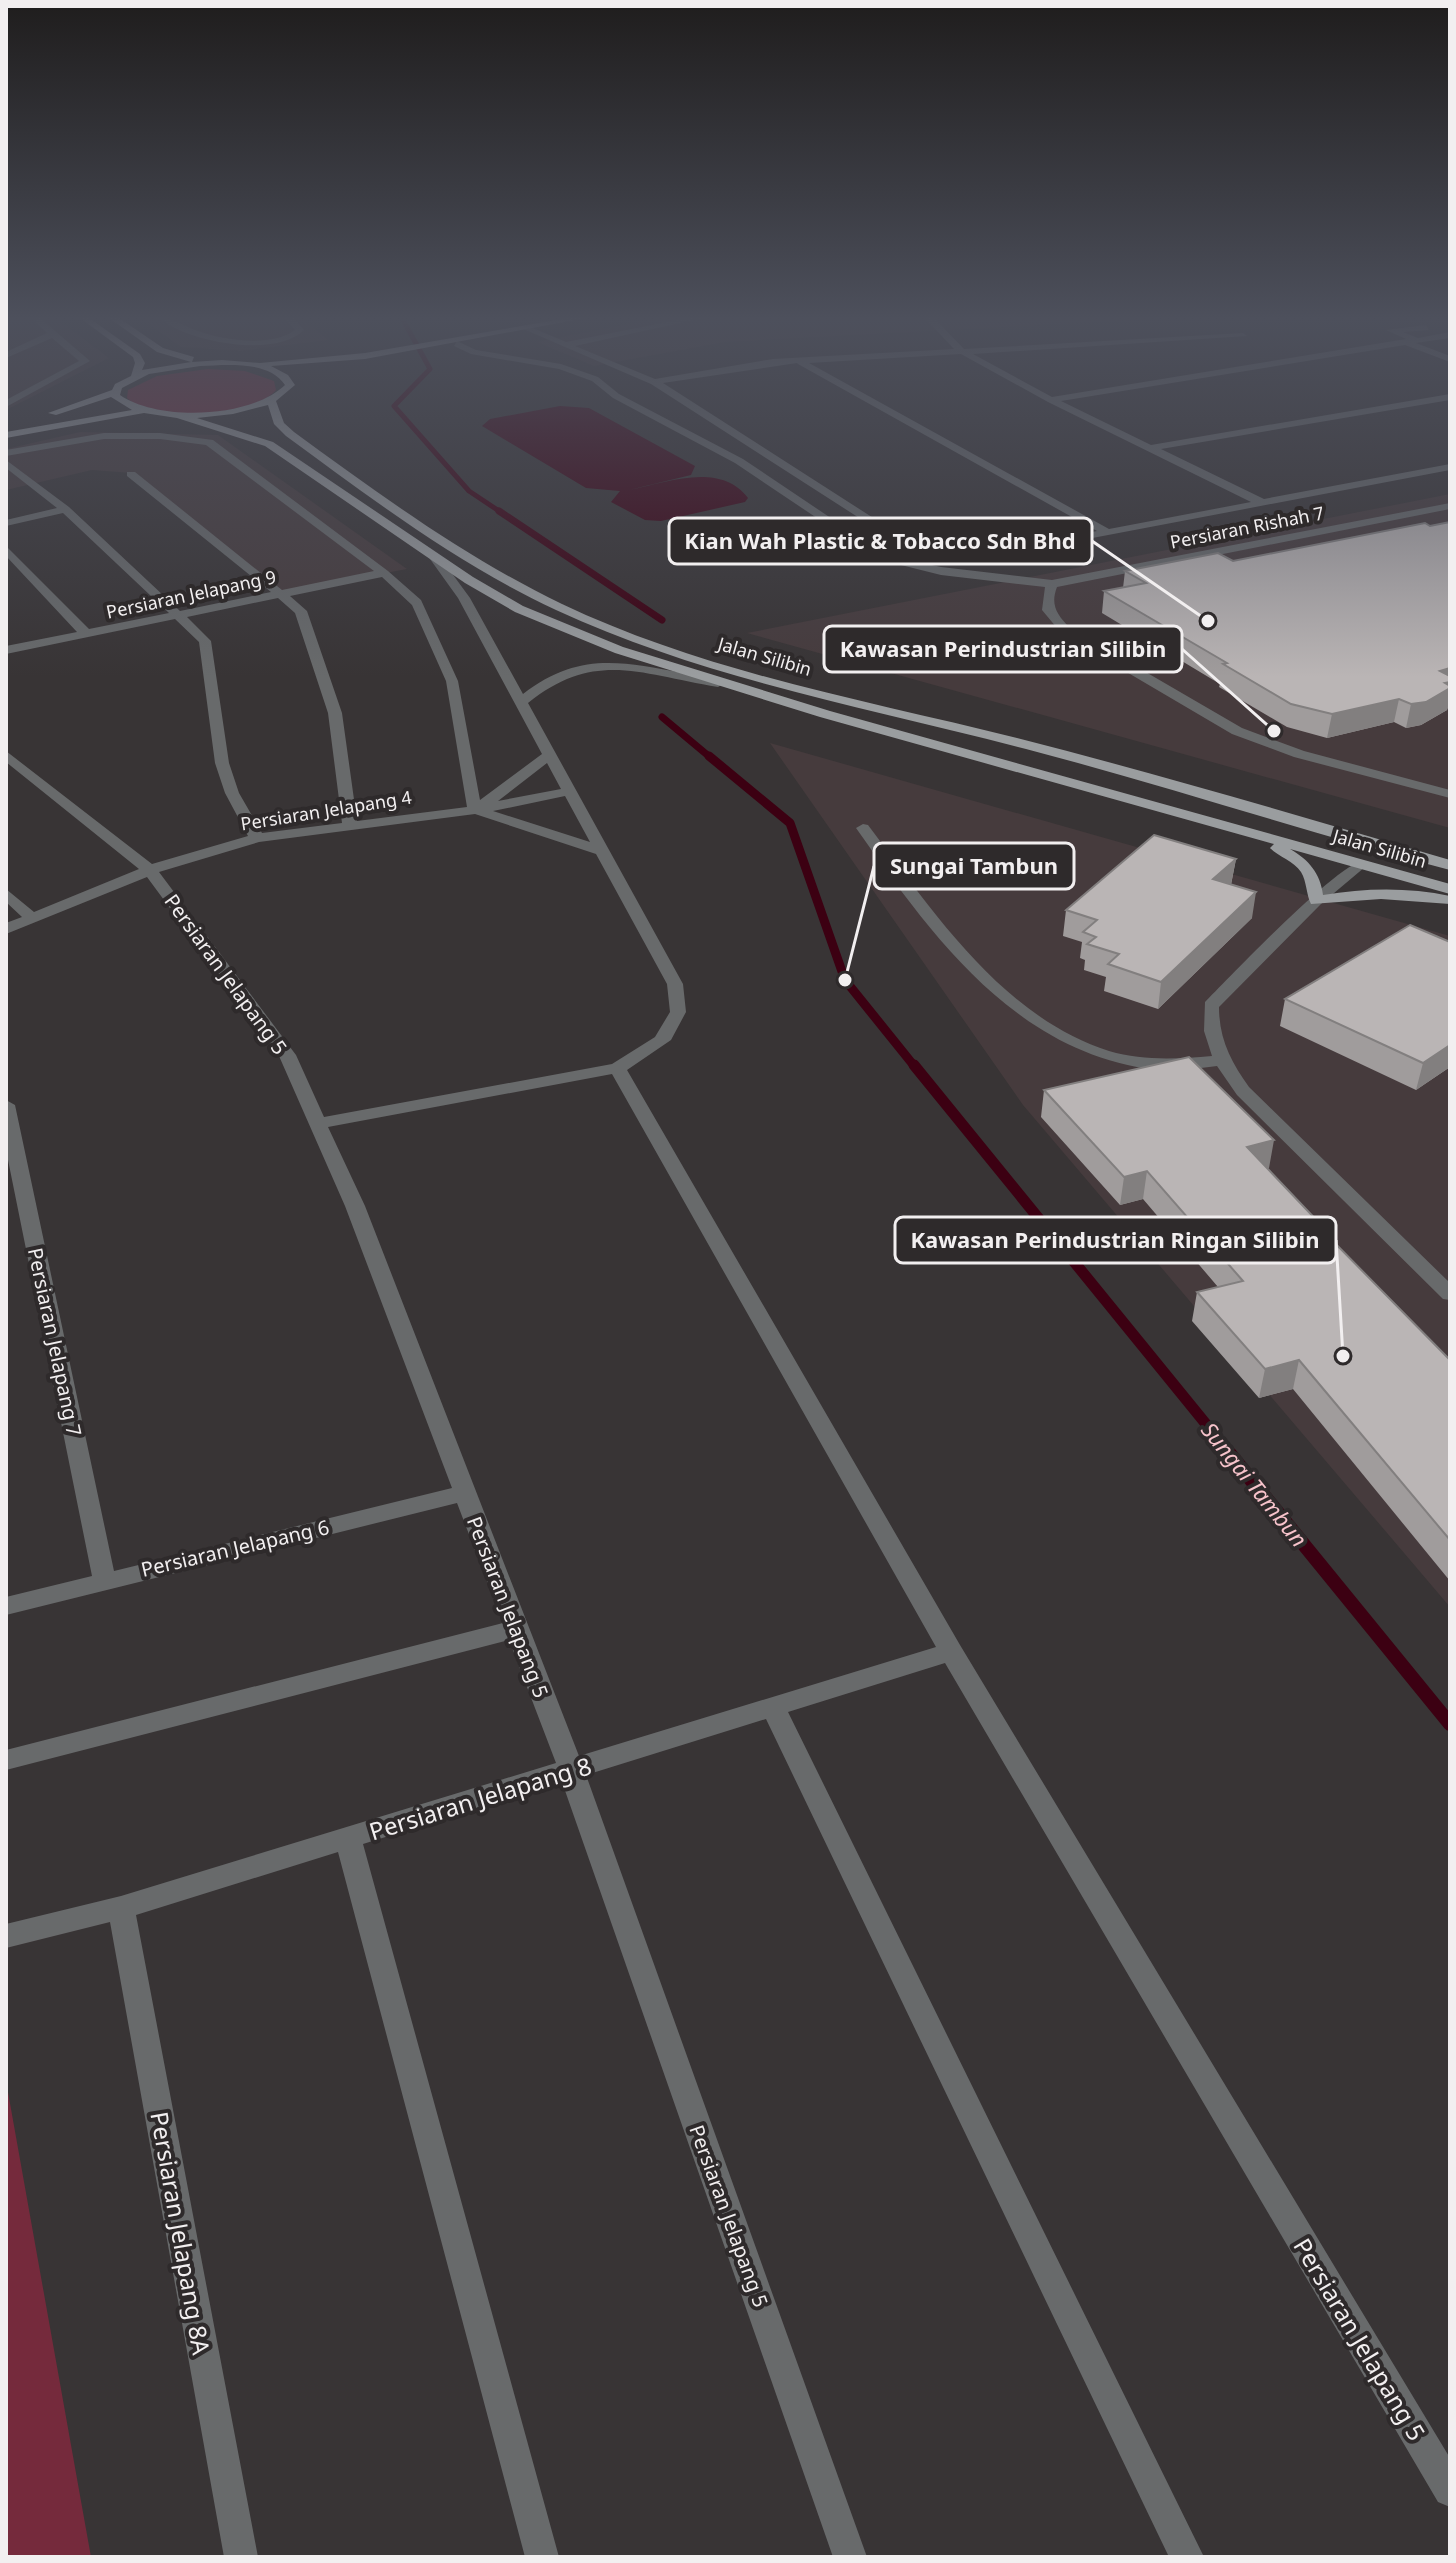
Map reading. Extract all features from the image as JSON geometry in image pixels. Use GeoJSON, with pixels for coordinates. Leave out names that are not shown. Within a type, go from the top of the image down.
{"type":"FeatureCollection","features":[{"type":"Feature","properties":{"kind":"main road","name":"Jalan Silibin"},"geometry":{"type":"LineString","coordinates":[[249,438],[269,444],[436,559],[519,609],[619,650],[718,683],[1450,889]]}},
{"type":"Feature","properties":{"kind":"main road","name":"Jalan Silibin"},"geometry":{"type":"LineString","coordinates":[[296,438],[436,536],[560,607],[728,668],[1111,768],[1450,865]]}},
{"type":"Feature","properties":{"kind":"main road"},"geometry":{"type":"LineString","coordinates":[[1111,768],[1195,803],[1342,844],[1360,853],[1360,864],[1403,861],[1450,873]]}},
{"type":"Feature","properties":{"kind":"main road"},"geometry":{"type":"LineString","coordinates":[[1209,819],[1301,862],[1315,878],[1316,901],[1357,893],[1389,893],[1450,901]]}},
{"type":"Feature","properties":{"kind":"street"},"geometry":{"type":"LineString","coordinates":[[6,453],[95,438]]}},
{"type":"Feature","properties":{"kind":"street"},"geometry":{"type":"LineString","coordinates":[[173,438],[209,442],[384,573],[417,603],[452,681],[475,810]]}},
{"type":"Feature","properties":{"kind":"street","name":"Persiaran Rishah 7"},"geometry":{"type":"LineString","coordinates":[[695,438],[739,461],[844,534],[901,562],[987,578],[1052,584],[1450,506]]}},
{"type":"Feature","properties":{"kind":"street","name":"Persiaran Rishah 7"},"geometry":{"type":"LineString","coordinates":[[742,438],[926,553],[977,557],[1450,467]]}},
{"type":"Feature","properties":{"kind":"street"},"geometry":{"type":"LineString","coordinates":[[937,438],[1105,531]]}},
{"type":"Feature","properties":{"kind":"street"},"geometry":{"type":"LineString","coordinates":[[1129,438],[1261,502]]}},
{"type":"Feature","properties":{"kind":"street"},"geometry":{"type":"LineString","coordinates":[[1150,448],[1211,438]]}},
{"type":"Feature","properties":{"kind":"street"},"geometry":{"type":"LineString","coordinates":[[6,463],[65,509],[205,641],[222,763],[232,793],[257,838]]}},
{"type":"Feature","properties":{"kind":"street"},"geometry":{"type":"LineString","coordinates":[[131,474],[301,611],[335,713],[350,824]]}},
{"type":"Feature","properties":{"kind":"street"},"geometry":{"type":"LineString","coordinates":[[6,523],[65,509]]}},
{"type":"Feature","properties":{"kind":"street"},"geometry":{"type":"LineString","coordinates":[[6,549],[86,634]]}},
{"type":"Feature","properties":{"kind":"street","name":"Jalan Silibin"},"geometry":{"type":"LineString","coordinates":[[436,559],[464,598],[675,984],[678,1012],[662,1040],[617,1068]]}},
{"type":"Feature","properties":{"kind":"street","name":"Persiaran Jelapang 9"},"geometry":{"type":"LineString","coordinates":[[6,650],[384,573]]}},
{"type":"Feature","properties":{"kind":"street"},"geometry":{"type":"LineString","coordinates":[[1052,584],[1044,599],[1048,614],[1066,631],[1237,731],[1299,754],[1449,793]]}},
{"type":"Feature","properties":{"kind":"street"},"geometry":{"type":"LineString","coordinates":[[521,702],[554,675],[597,664],[718,683]]}},
{"type":"Feature","properties":{"kind":"street"},"geometry":{"type":"LineString","coordinates":[[475,810],[551,754]]}},
{"type":"Feature","properties":{"kind":"street","name":"Persiaran Jelapang 5"},"geometry":{"type":"LineString","coordinates":[[6,755],[150,870],[287,1055],[355,1206],[571,1770],[850,2557]]}},
{"type":"Feature","properties":{"kind":"street","name":"Persiaran Jelapang 4"},"geometry":{"type":"LineString","coordinates":[[6,929],[150,870],[257,838],[475,810],[570,791]]}},
{"type":"Feature","properties":{"kind":"street"},"geometry":{"type":"LineString","coordinates":[[475,810],[603,851]]}},
{"type":"Feature","properties":{"kind":"street"},"geometry":{"type":"LineString","coordinates":[[863,828],[938,929],[1022,1014],[1081,1047],[1116,1060],[1155,1068],[1184,1068],[1220,1061]]}},
{"type":"Feature","properties":{"kind":"street"},"geometry":{"type":"LineString","coordinates":[[1360,864],[1316,901],[1211,1006],[1210,1031],[1220,1061],[1243,1091],[1450,1294]]}},
{"type":"Feature","properties":{"kind":"street"},"geometry":{"type":"LineString","coordinates":[[6,894],[32,918]]}},
{"type":"Feature","properties":{"kind":"street"},"geometry":{"type":"LineString","coordinates":[[318,1123],[617,1068]]}},
{"type":"Feature","properties":{"kind":"street","name":"Persiaran Jelapang 5"},"geometry":{"type":"LineString","coordinates":[[617,1068],[951,1652],[1450,2490]]}},
{"type":"Feature","properties":{"kind":"street","name":"Persiaran Jelapang 7"},"geometry":{"type":"LineString","coordinates":[[6,1105],[104,1579]]}},
{"type":"Feature","properties":{"kind":"street","name":"Persiaran Jelapang 6"},"geometry":{"type":"LineString","coordinates":[[6,1606],[104,1579],[465,1493]]}},
{"type":"Feature","properties":{"kind":"street"},"geometry":{"type":"LineString","coordinates":[[6,1760],[517,1629]]}},
{"type":"Feature","properties":{"kind":"street","name":"Persiaran Jelapang 8"},"geometry":{"type":"LineString","coordinates":[[6,1936],[121,1908],[951,1652]]}},
{"type":"Feature","properties":{"kind":"street"},"geometry":{"type":"LineString","coordinates":[[773,1707],[1187,2557]]}},
{"type":"Feature","properties":{"kind":"street"},"geometry":{"type":"LineString","coordinates":[[348,1838],[542,2557]]}},
{"type":"Feature","properties":{"kind":"street","name":"Persiaran Jelapang 8A"},"geometry":{"type":"LineString","coordinates":[[121,1908],[241,2557]]}},
{"type":"Feature","properties":{"kind":"shaded area"},"geometry":{"type":"Polygon","coordinates":[[[56,438],[222,438],[407,569],[274,594],[131,473],[92,470],[6,490],[6,449],[56,438]]]}},
{"type":"Feature","properties":{"kind":"shaded area"},"geometry":{"type":"Polygon","coordinates":[[[501,438],[643,438],[695,466],[691,475],[629,490],[708,477],[723,480],[748,498],[745,502],[661,521],[645,520],[611,502],[620,491],[586,488],[501,438]]]}},
{"type":"Feature","properties":{"kind":"shaded area"},"geometry":{"type":"Polygon","coordinates":[[[1450,494],[1450,828],[747,633],[1450,494]]]}},
{"type":"Feature","properties":{"kind":"shaded area"},"geometry":{"type":"Polygon","coordinates":[[[770,743],[1450,936],[1450,1607],[1023,1105],[770,743]]]}},
{"type":"Feature","properties":{"kind":"shaded area"},"geometry":{"type":"Polygon","coordinates":[[[6,2081],[91,2557],[6,2557],[6,2081]]]}},
{"type":"Feature","properties":{"kind":"building"},"geometry":{"type":"Polygon","coordinates":[[[1450,522],[1450,668],[1440,671],[1450,676],[1450,682],[1445,683],[1450,688],[1426,702],[1411,704],[1399,699],[1332,714],[1291,704],[1104,591],[1146,583],[1125,571],[1218,553],[1233,561],[1425,523],[1430,526],[1450,522]]]}},
{"type":"Feature","properties":{"kind":"building"},"geometry":{"type":"Polygon","coordinates":[[[1154,835],[1236,859],[1213,879],[1256,892],[1161,982],[1108,964],[1119,954],[1087,944],[1096,937],[1083,932],[1097,920],[1066,910],[1154,835]]]}},
{"type":"Feature","properties":{"kind":"building"},"geometry":{"type":"Polygon","coordinates":[[[1410,925],[1450,942],[1450,1045],[1423,1063],[1285,999],[1410,925]]]}},
{"type":"Feature","properties":{"kind":"building"},"geometry":{"type":"Polygon","coordinates":[[[1189,1057],[1274,1140],[1247,1147],[1324,1228],[1320,1228],[1450,1360],[1450,1540],[1299,1360],[1265,1369],[1197,1292],[1243,1281],[1147,1171],[1124,1177],[1044,1090],[1189,1057]]]}},
{"type":"Feature","properties":{"kind":"waterway","name":"Sungai Tambun"},"geometry":{"type":"LineString","coordinates":[[422,438],[469,491],[499,511]]}},
{"type":"Feature","properties":{"kind":"waterway","name":"Sungai Tambun"},"geometry":{"type":"LineString","coordinates":[[499,511],[662,620]]}},
{"type":"Feature","properties":{"kind":"waterway","name":"Sungai Tambun"},"geometry":{"type":"LineString","coordinates":[[662,717],[711,758]]}},
{"type":"Feature","properties":{"kind":"waterway","name":"Sungai Tambun"},"geometry":{"type":"LineString","coordinates":[[709,756],[790,823],[845,980],[915,1067]]}},
{"type":"Feature","properties":{"kind":"waterway","name":"Sungai Tambun"},"geometry":{"type":"LineString","coordinates":[[914,1065],[1232,1456]]}},
{"type":"Feature","properties":{"kind":"waterway","name":"Sungai Tambun"},"geometry":{"type":"LineString","coordinates":[[1230,1454],[1450,1724]]}},
{"type":"Feature","properties":{"kind":"place","name":"Kian Wah Plastic & Tobacco Sdn Bhd"},"geometry":{"type":"Point","coordinates":[1208,621]}},
{"type":"Feature","properties":{"kind":"place","name":"Kawasan Perindustrian Silibin"},"geometry":{"type":"Point","coordinates":[1274,731]}},
{"type":"Feature","properties":{"kind":"place","name":"Sungai Tambun"},"geometry":{"type":"Point","coordinates":[845,980]}},
{"type":"Feature","properties":{"kind":"place","name":"Kawasan Perindustrian Ringan Silibin"},"geometry":{"type":"Point","coordinates":[1343,1356]}}]}
